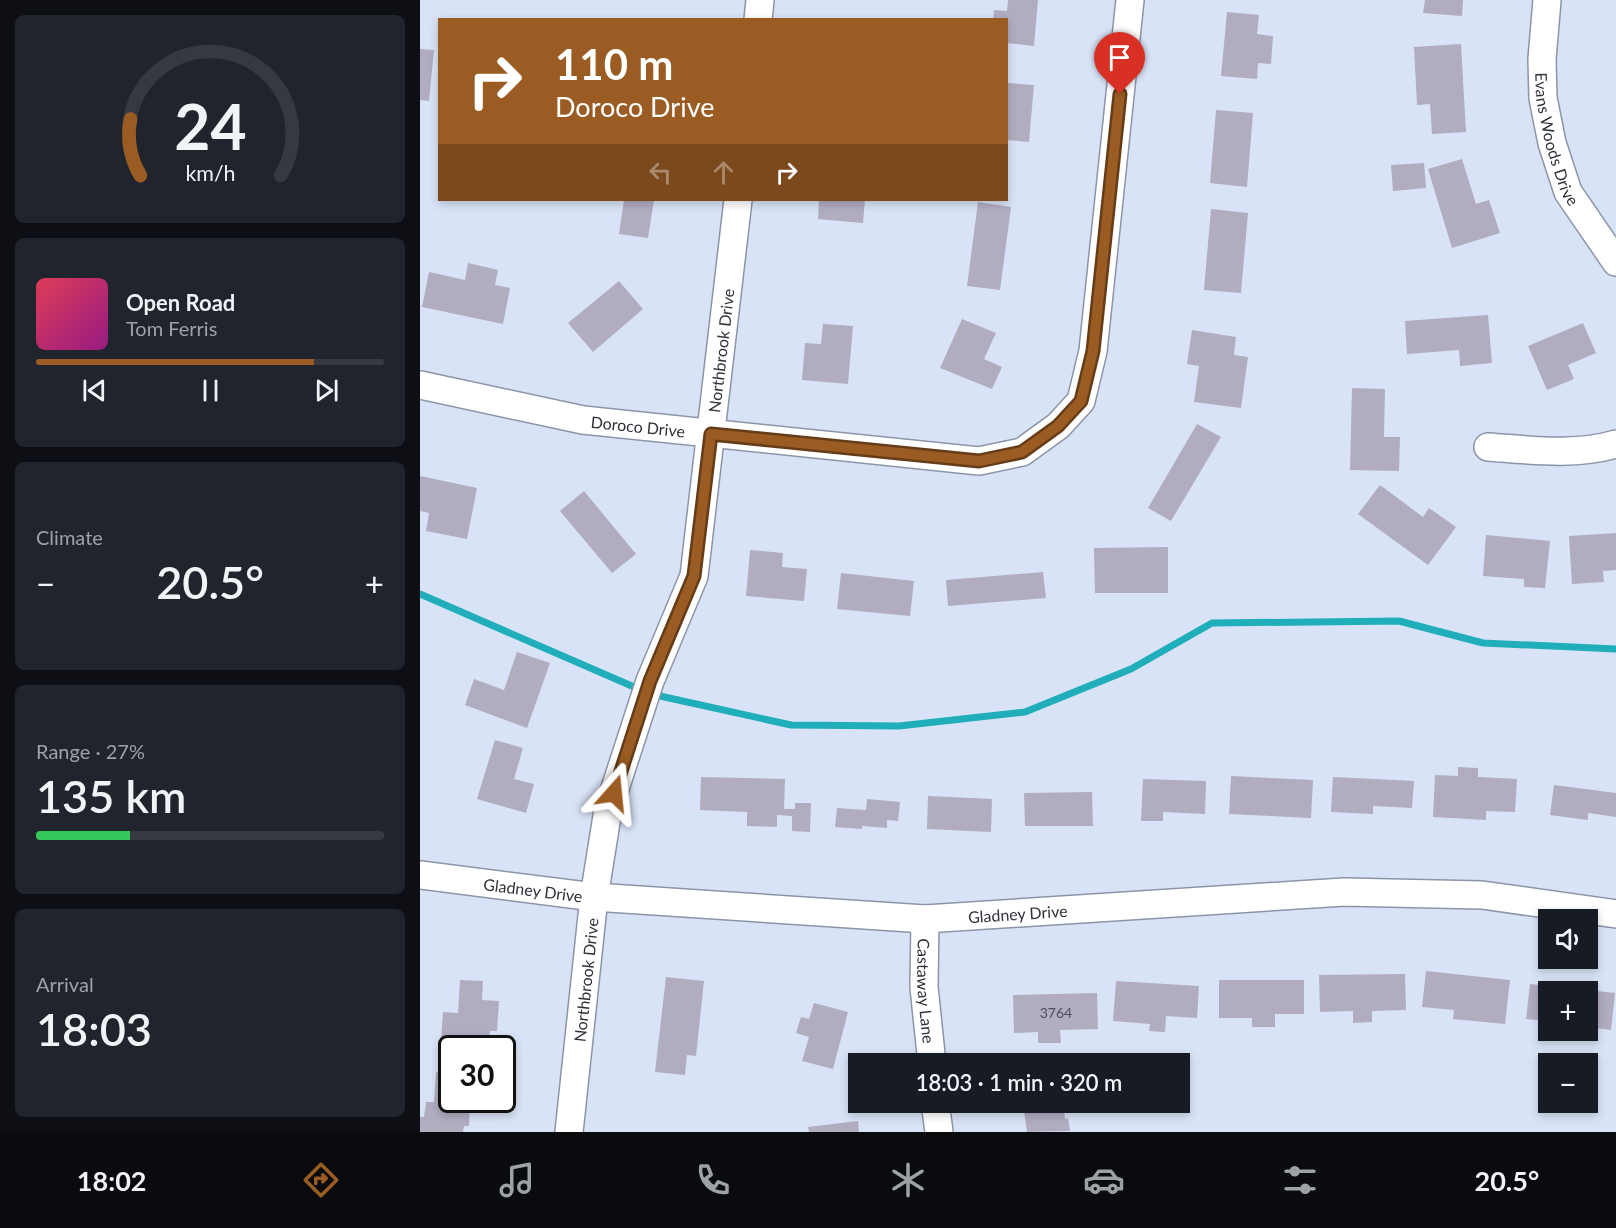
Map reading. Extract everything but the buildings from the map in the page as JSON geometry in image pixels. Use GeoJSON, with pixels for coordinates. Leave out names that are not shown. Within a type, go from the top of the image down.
{"type":"FeatureCollection","features":[{"type":"Feature","properties":{"kind":"street"},"geometry":{"type":"LineString","coordinates":[[758,18],[760,0]]}},
{"type":"Feature","properties":{"kind":"street","name":"Doroco Drive"},"geometry":{"type":"LineString","coordinates":[[420,385],[583,420],[979,461],[1022,452],[1058,426],[1081,401],[1093,351],[1130,0]]}},
{"type":"Feature","properties":{"kind":"street","name":"Evans Woods Drive"},"geometry":{"type":"LineString","coordinates":[[1547,0],[1542,59],[1543,98],[1552,143],[1568,192],[1616,262]]}},
{"type":"Feature","properties":{"kind":"street","name":"Northbrook Drive"},"geometry":{"type":"LineString","coordinates":[[569,1132],[594,897],[608,810],[650,681],[694,576],[738,201]]}},
{"type":"Feature","properties":{"kind":"street"},"geometry":{"type":"LineString","coordinates":[[1488,447],[1538,450],[1598,449],[1616,444]]}},
{"type":"Feature","properties":{"kind":"street","name":"Gladney Drive"},"geometry":{"type":"LineString","coordinates":[[420,874],[594,897],[925,919],[1344,892],[1482,895],[1616,914]]}},
{"type":"Feature","properties":{"kind":"street","name":"Castaway Lane"},"geometry":{"type":"LineString","coordinates":[[925,919],[924,987],[931,1053]]}},
{"type":"Feature","properties":{"kind":"street"},"geometry":{"type":"LineString","coordinates":[[936,1113],[939,1132]]}},
{"type":"Feature","properties":{"kind":"waterway"},"geometry":{"type":"LineString","coordinates":[[420,594],[641,690]]}},
{"type":"Feature","properties":{"kind":"waterway"},"geometry":{"type":"LineString","coordinates":[[651,694],[791,725],[899,726],[1025,712],[1131,669],[1212,623],[1399,621],[1483,643],[1616,649]]}},
{"type":"Feature","properties":{"kind":"route"},"geometry":{"type":"LineString","coordinates":[[614,793],[650,681],[694,576],[711,434],[979,461],[1022,452],[1058,426],[1081,401],[1093,351],[1120,94]]}}]}
